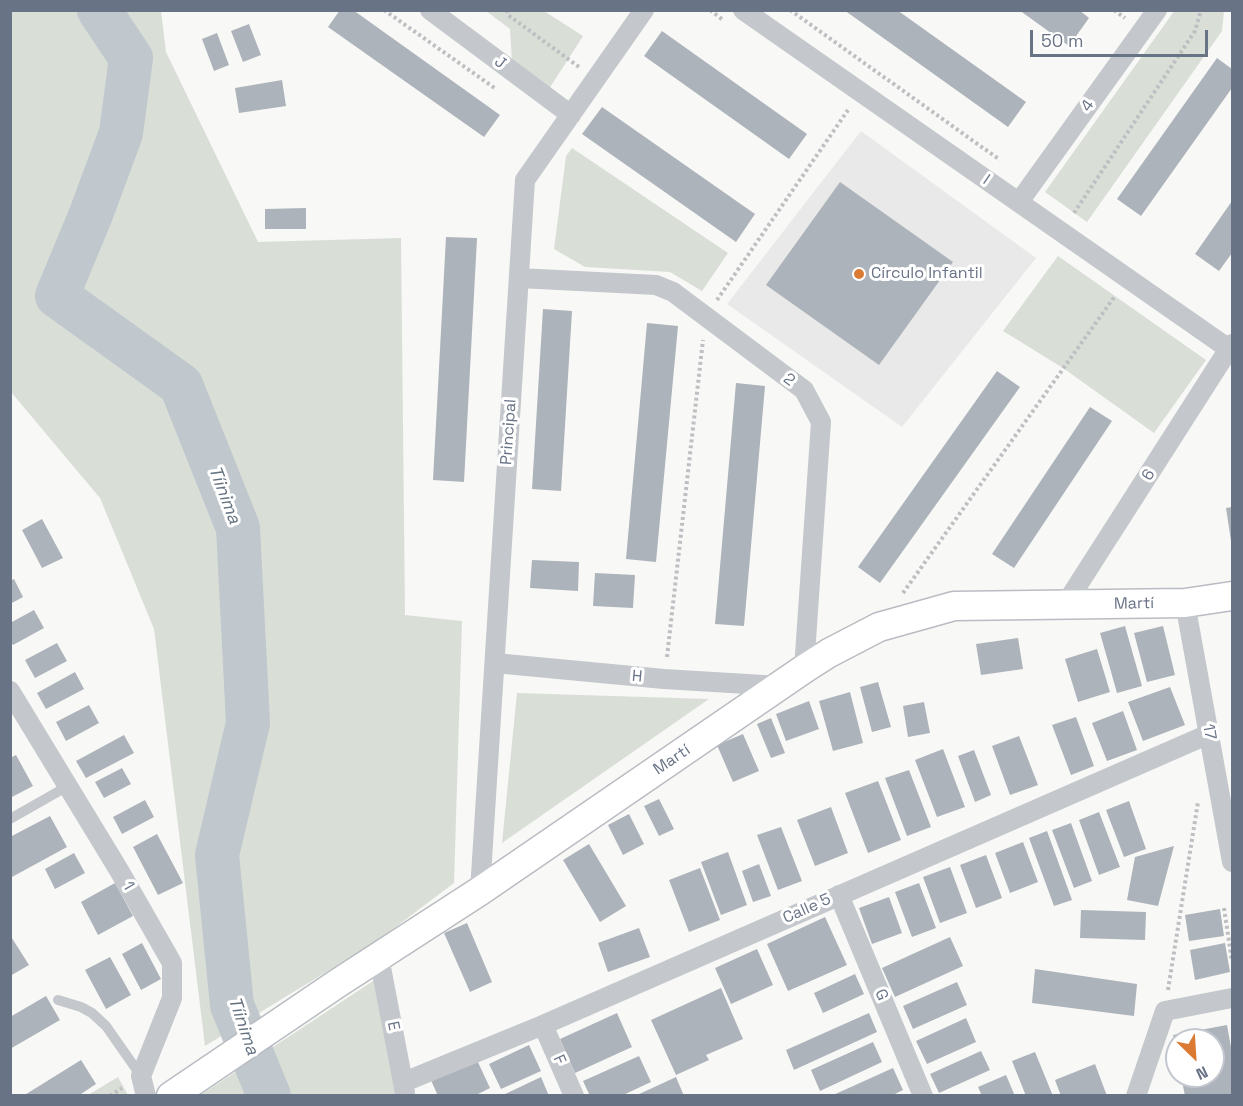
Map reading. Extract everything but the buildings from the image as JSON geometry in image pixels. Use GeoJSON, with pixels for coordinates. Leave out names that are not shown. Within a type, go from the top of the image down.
{"type":"FeatureCollection","features":[{"type":"Feature","properties":{"kind":"street","name":"J"},"geometry":{"type":"LineString","coordinates":[[430,10],[570,115]]}},
{"type":"Feature","properties":{"kind":"street","name":"Principal"},"geometry":{"type":"LineString","coordinates":[[480,891],[525,180],[644,10]]}},
{"type":"Feature","properties":{"kind":"street","name":"I"},"geometry":{"type":"LineString","coordinates":[[743,10],[1231,347]]}},
{"type":"Feature","properties":{"kind":"street","name":"4"},"geometry":{"type":"LineString","coordinates":[[1019,202],[1157,10]]}},
{"type":"Feature","properties":{"kind":"street","name":"2"},"geometry":{"type":"LineString","coordinates":[[519,278],[656,285],[673,292],[804,390],[821,422],[804,669]]}},
{"type":"Feature","properties":{"kind":"street","name":"6"},"geometry":{"type":"LineString","coordinates":[[1065,605],[1231,347]]}},
{"type":"Feature","properties":{"kind":"street","name":"Martí"},"geometry":{"type":"LineString","coordinates":[[174,1094],[338,983],[480,891],[804,669],[879,627],[954,606],[1185,603],[1233,596]]}},
{"type":"Feature","properties":{"kind":"street","name":"17"},"geometry":{"type":"LineString","coordinates":[[1185,603],[1233,862]]}},
{"type":"Feature","properties":{"kind":"street","name":"H"},"geometry":{"type":"LineString","coordinates":[[495,663],[664,679],[780,686]]}},
{"type":"Feature","properties":{"kind":"street","name":"1"},"geometry":{"type":"LineString","coordinates":[[10,691],[120,872],[172,963],[172,998],[143,1086]]}},
{"type":"Feature","properties":{"kind":"street","name":"Calle 5"},"geometry":{"type":"LineString","coordinates":[[405,1089],[543,1025],[1209,734]]}},
{"type":"Feature","properties":{"kind":"street","name":"G"},"geometry":{"type":"LineString","coordinates":[[839,896],[923,1095]]}},
{"type":"Feature","properties":{"kind":"street","name":"E"},"geometry":{"type":"LineString","coordinates":[[379,957],[405,1089]]}},
{"type":"Feature","properties":{"kind":"street"},"geometry":{"type":"LineString","coordinates":[[1136,1095],[1165,1011],[1233,998]]}},
{"type":"Feature","properties":{"kind":"street","name":"F"},"geometry":{"type":"LineString","coordinates":[[543,1025],[574,1095]]}},
{"type":"Feature","properties":{"kind":"lane"},"geometry":{"type":"LineString","coordinates":[[10,819],[68,786]]}},
{"type":"Feature","properties":{"kind":"lane"},"geometry":{"type":"LineString","coordinates":[[58,1000],[81,1007],[92,1013],[106,1026],[143,1086]]}},
{"type":"Feature","properties":{"kind":"path"},"geometry":{"type":"LineString","coordinates":[[384,10],[500,92]]}},
{"type":"Feature","properties":{"kind":"path"},"geometry":{"type":"LineString","coordinates":[[507,10],[508,15],[596,79]]}},
{"type":"Feature","properties":{"kind":"path"},"geometry":{"type":"LineString","coordinates":[[1074,213],[1195,31],[1202,10]]}},
{"type":"Feature","properties":{"kind":"path"},"geometry":{"type":"LineString","coordinates":[[664,679],[705,318],[848,110]]}},
{"type":"Feature","properties":{"kind":"path"},"geometry":{"type":"LineString","coordinates":[[879,627],[1115,296]]}},
{"type":"Feature","properties":{"kind":"path"},"geometry":{"type":"LineString","coordinates":[[1165,1011],[1200,792]]}},
{"type":"Feature","properties":{"kind":"path"},"geometry":{"type":"LineString","coordinates":[[1224,908],[1233,961]]}},
{"type":"Feature","properties":{"kind":"shaded area"},"geometry":{"type":"Polygon","coordinates":[[[1175,10],[1224,11],[1222,31],[1087,222],[1045,192],[1175,10]]]}},
{"type":"Feature","properties":{"kind":"shaded area"},"geometry":{"type":"Polygon","coordinates":[[[10,11],[161,11],[166,52],[258,242],[401,238],[405,615],[462,621],[454,883],[377,941],[205,1046],[154,629],[100,498],[11,392],[10,11]]]}},
{"type":"Feature","properties":{"kind":"shaded area"},"geometry":{"type":"Polygon","coordinates":[[[486,11],[544,11],[583,36],[549,89],[512,62],[510,29],[486,11]]]}},
{"type":"Feature","properties":{"kind":"shaded area"},"geometry":{"type":"Polygon","coordinates":[[[861,131],[1036,258],[902,427],[727,304],[861,131]]]}},
{"type":"Feature","properties":{"kind":"shaded area"},"geometry":{"type":"Polygon","coordinates":[[[572,148],[728,253],[702,291],[670,272],[585,267],[554,249],[566,156],[572,148]]]}},
{"type":"Feature","properties":{"kind":"shaded area"},"geometry":{"type":"Polygon","coordinates":[[[1058,256],[1206,360],[1154,433],[1063,368],[1003,331],[1058,256]]]}},
{"type":"Feature","properties":{"kind":"shaded area"},"geometry":{"type":"Polygon","coordinates":[[[517,693],[709,699],[502,843],[517,693]]]}},
{"type":"Feature","properties":{"kind":"shaded area"},"geometry":{"type":"Polygon","coordinates":[[[379,977],[404,1095],[199,1096],[379,977]]]}},
{"type":"Feature","properties":{"kind":"shaded area"},"geometry":{"type":"Polygon","coordinates":[[[118,1077],[128,1095],[88,1095],[118,1077]]]}},
{"type":"Feature","properties":{"kind":"waterway","name":"Tíinima"},"geometry":{"type":"LineString","coordinates":[[99,10],[131,58],[121,133],[57,296],[181,385],[238,528],[248,723],[217,855],[232,1005],[269,1096]]}},
{"type":"Feature","properties":{"kind":"place","name":"Círculo Infantil"},"geometry":{"type":"Point","coordinates":[859,274]}}]}
